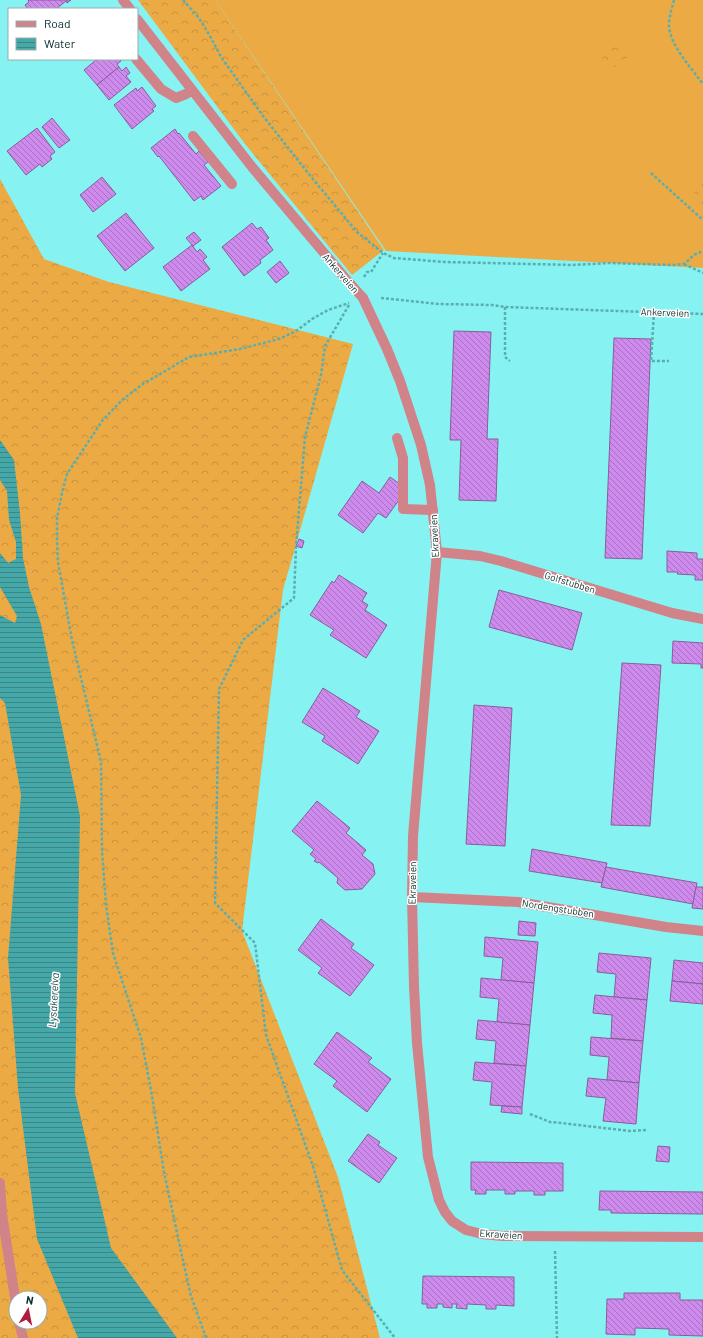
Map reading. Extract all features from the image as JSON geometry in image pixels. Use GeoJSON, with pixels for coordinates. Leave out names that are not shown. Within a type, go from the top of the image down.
{"type":"FeatureCollection","features":[{"type":"Feature","properties":{"kind":"street"},"geometry":{"type":"LineString","coordinates":[[123,0],[129,8]]}},
{"type":"Feature","properties":{"kind":"street","name":"Ankerveien"},"geometry":{"type":"LineString","coordinates":[[138,20],[252,168],[363,298]]}},
{"type":"Feature","properties":{"kind":"street"},"geometry":{"type":"LineString","coordinates":[[137,60],[161,89],[176,98],[192,90]]}},
{"type":"Feature","properties":{"kind":"street"},"geometry":{"type":"LineString","coordinates":[[192,136],[232,184]]}},
{"type":"Feature","properties":{"kind":"street","name":"Ekraveien"},"geometry":{"type":"LineString","coordinates":[[363,298],[388,349],[421,445],[433,510],[437,552],[413,836],[412,897],[414,988],[421,1091],[428,1157],[440,1200],[445,1212],[452,1221],[466,1230],[482,1234],[502,1236],[703,1238]]}},
{"type":"Feature","properties":{"kind":"street"},"geometry":{"type":"LineString","coordinates":[[397,438],[403,458],[403,509],[433,510]]}},
{"type":"Feature","properties":{"kind":"street","name":"Golfstubben"},"geometry":{"type":"LineString","coordinates":[[437,552],[480,556],[501,561],[672,613],[703,619]]}},
{"type":"Feature","properties":{"kind":"street","name":"Nordengstubben"},"geometry":{"type":"LineString","coordinates":[[412,897],[518,902],[703,931]]}},
{"type":"Feature","properties":{"kind":"street"},"geometry":{"type":"LineString","coordinates":[[0,1183],[14,1290]]}},
{"type":"Feature","properties":{"kind":"path"},"geometry":{"type":"LineString","coordinates":[[183,0],[199,18],[220,57],[312,178],[357,232],[383,253],[394,258],[453,262],[572,265],[609,263],[684,264],[703,273]]}},
{"type":"Feature","properties":{"kind":"path"},"geometry":{"type":"LineString","coordinates":[[674,0],[669,25],[671,34],[676,46],[703,84]]}},
{"type":"Feature","properties":{"kind":"path"},"geometry":{"type":"LineString","coordinates":[[651,173],[703,220]]}},
{"type":"Feature","properties":{"kind":"path"},"geometry":{"type":"LineString","coordinates":[[684,264],[703,251]]}},
{"type":"Feature","properties":{"kind":"path"},"geometry":{"type":"LineString","coordinates":[[371,272],[383,253]]}},
{"type":"Feature","properties":{"kind":"path","name":"Ankerveien"},"geometry":{"type":"LineString","coordinates":[[363,298],[439,304],[703,314]]}},
{"type":"Feature","properties":{"kind":"path"},"geometry":{"type":"LineString","coordinates":[[206,1338],[191,1296],[182,1256],[164,1172],[141,1038],[113,953],[106,904],[102,851],[101,762],[72,640],[58,562],[57,518],[67,474],[102,421],[122,400],[143,384],[189,357],[279,339],[296,331],[312,319],[328,310],[351,302],[325,346],[320,375],[305,436],[296,547],[294,598],[243,640],[219,689],[215,902],[255,943],[266,1035],[313,1166],[342,1270],[395,1338]]}},
{"type":"Feature","properties":{"kind":"path"},"geometry":{"type":"LineString","coordinates":[[505,307],[505,357],[510,361]]}},
{"type":"Feature","properties":{"kind":"path"},"geometry":{"type":"LineString","coordinates":[[654,312],[651,361],[669,361]]}},
{"type":"Feature","properties":{"kind":"path"},"geometry":{"type":"LineString","coordinates":[[530,1114],[550,1122],[630,1131],[647,1130]]}},
{"type":"Feature","properties":{"kind":"path"},"geometry":{"type":"LineString","coordinates":[[555,1236],[557,1338]]}},
{"type":"Feature","properties":{"kind":"green space"},"geometry":{"type":"Polygon","coordinates":[[[138,0],[215,0],[384,250],[352,275],[245,144],[138,0]]]}},
{"type":"Feature","properties":{"kind":"green space"},"geometry":{"type":"Polygon","coordinates":[[[215,0],[703,0],[703,268],[386,251],[215,0]]]}},
{"type":"Feature","properties":{"kind":"green space"},"geometry":{"type":"Polygon","coordinates":[[[620,41],[628,57],[616,67],[604,65],[600,48],[620,41]]]}},
{"type":"Feature","properties":{"kind":"green space"},"geometry":{"type":"Polygon","coordinates":[[[0,179],[44,259],[109,282],[353,344],[283,590],[242,931],[338,1177],[380,1338],[0,1338],[0,179]]]}},
{"type":"Feature","properties":{"kind":"green space"},"geometry":{"type":"Polygon","coordinates":[[[700,183],[703,184],[703,211],[692,196],[700,183]]]}},
{"type":"Feature","properties":{"kind":"water","name":"Lysakerelva"},"geometry":{"type":"Polygon","coordinates":[[[0,440],[14,460],[23,558],[29,587],[41,624],[80,816],[75,1093],[111,1248],[177,1338],[78,1338],[37,1239],[18,1088],[8,958],[21,795],[5,703],[0,698],[0,615],[15,623],[17,616],[0,587],[0,553],[8,563],[16,559],[16,542],[9,520],[7,491],[0,480],[0,440]]]}},
{"type":"Feature","properties":{"kind":"building"},"geometry":{"type":"Polygon","coordinates":[[[28,0],[71,0],[67,3],[66,1],[57,8],[27,8],[25,5],[29,2],[28,0]]]}},
{"type":"Feature","properties":{"kind":"building"},"geometry":{"type":"Polygon","coordinates":[[[96,60],[121,61],[117,64],[119,67],[97,85],[84,70],[96,60]]]}},
{"type":"Feature","properties":{"kind":"building"},"geometry":{"type":"Polygon","coordinates":[[[119,67],[122,71],[126,67],[130,73],[126,76],[131,82],[109,100],[97,85],[119,67]]]}},
{"type":"Feature","properties":{"kind":"building"},"geometry":{"type":"Polygon","coordinates":[[[142,87],[156,106],[152,109],[154,111],[132,129],[114,105],[136,88],[137,91],[142,87]]]}},
{"type":"Feature","properties":{"kind":"building"},"geometry":{"type":"Polygon","coordinates":[[[52,118],[70,140],[59,148],[42,127],[52,118]]]}},
{"type":"Feature","properties":{"kind":"building"},"geometry":{"type":"Polygon","coordinates":[[[37,128],[55,152],[50,156],[52,159],[42,167],[40,164],[26,175],[7,151],[37,128]]]}},
{"type":"Feature","properties":{"kind":"building"},"geometry":{"type":"Polygon","coordinates":[[[175,129],[196,154],[199,151],[208,162],[204,165],[221,186],[203,200],[201,196],[194,201],[151,148],[175,129]]]}},
{"type":"Feature","properties":{"kind":"building"},"geometry":{"type":"Polygon","coordinates":[[[102,177],[116,194],[93,212],[80,195],[102,177]]]}},
{"type":"Feature","properties":{"kind":"building"},"geometry":{"type":"Polygon","coordinates":[[[126,213],[154,248],[125,271],[97,236],[126,213]]]}},
{"type":"Feature","properties":{"kind":"building"},"geometry":{"type":"Polygon","coordinates":[[[252,223],[257,229],[261,227],[269,238],[266,240],[273,250],[260,260],[261,263],[244,276],[222,247],[252,223]]]}},
{"type":"Feature","properties":{"kind":"building"},"geometry":{"type":"Polygon","coordinates":[[[194,232],[201,240],[193,246],[186,238],[194,232]]]}},
{"type":"Feature","properties":{"kind":"building"},"geometry":{"type":"Polygon","coordinates":[[[192,245],[197,252],[200,249],[207,257],[203,260],[210,269],[181,291],[163,267],[192,245]]]}},
{"type":"Feature","properties":{"kind":"building"},"geometry":{"type":"Polygon","coordinates":[[[280,261],[289,273],[276,283],[267,272],[280,261]]]}},
{"type":"Feature","properties":{"kind":"building"},"geometry":{"type":"Polygon","coordinates":[[[454,331],[491,332],[487,439],[498,439],[496,501],[459,500],[461,440],[450,440],[454,331]]]}},
{"type":"Feature","properties":{"kind":"building"},"geometry":{"type":"Polygon","coordinates":[[[614,338],[651,339],[642,559],[605,558],[614,338]]]}},
{"type":"Feature","properties":{"kind":"building"},"geometry":{"type":"Polygon","coordinates":[[[390,477],[407,489],[386,518],[378,513],[363,533],[338,515],[362,481],[379,493],[390,477]]]}},
{"type":"Feature","properties":{"kind":"building"},"geometry":{"type":"Polygon","coordinates":[[[299,539],[304,541],[302,548],[296,546],[299,539]]]}},
{"type":"Feature","properties":{"kind":"building"},"geometry":{"type":"Polygon","coordinates":[[[667,551],[697,553],[697,559],[703,559],[703,580],[695,580],[695,575],[667,572],[667,551]]]}},
{"type":"Feature","properties":{"kind":"building"},"geometry":{"type":"Polygon","coordinates":[[[339,575],[367,593],[362,601],[368,605],[365,610],[387,625],[366,658],[330,635],[334,630],[310,615],[332,581],[334,583],[339,575]]]}},
{"type":"Feature","properties":{"kind":"building"},"geometry":{"type":"Polygon","coordinates":[[[499,590],[582,613],[572,650],[489,627],[499,590]]]}},
{"type":"Feature","properties":{"kind":"building"},"geometry":{"type":"Polygon","coordinates":[[[673,641],[703,643],[703,668],[701,668],[701,664],[672,663],[673,641]]]}},
{"type":"Feature","properties":{"kind":"building"},"geometry":{"type":"Polygon","coordinates":[[[622,663],[661,665],[650,826],[611,825],[622,663]]]}},
{"type":"Feature","properties":{"kind":"building"},"geometry":{"type":"Polygon","coordinates":[[[323,688],[360,711],[356,717],[379,731],[358,764],[322,741],[325,736],[302,722],[323,688]]]}},
{"type":"Feature","properties":{"kind":"building"},"geometry":{"type":"Polygon","coordinates":[[[474,705],[512,708],[505,846],[466,844],[474,705]]]}},
{"type":"Feature","properties":{"kind":"building"},"geometry":{"type":"Polygon","coordinates":[[[317,801],[350,828],[346,833],[366,850],[362,855],[373,864],[375,874],[362,889],[345,890],[337,883],[338,878],[319,862],[314,861],[316,859],[310,854],[314,850],[292,831],[317,801]]]}},
{"type":"Feature","properties":{"kind":"building"},"geometry":{"type":"Polygon","coordinates":[[[532,849],[607,863],[602,883],[529,871],[532,849]]]}},
{"type":"Feature","properties":{"kind":"building"},"geometry":{"type":"Polygon","coordinates":[[[606,867],[697,883],[693,904],[601,887],[606,867]]]}},
{"type":"Feature","properties":{"kind":"building"},"geometry":{"type":"Polygon","coordinates":[[[696,887],[703,887],[703,909],[692,908],[696,887]]]}},
{"type":"Feature","properties":{"kind":"building"},"geometry":{"type":"Polygon","coordinates":[[[321,919],[354,944],[351,948],[374,965],[350,996],[318,973],[322,968],[298,950],[321,919]]]}},
{"type":"Feature","properties":{"kind":"building"},"geometry":{"type":"Polygon","coordinates":[[[519,921],[536,923],[535,936],[518,935],[519,921]]]}},
{"type":"Feature","properties":{"kind":"building"},"geometry":{"type":"Polygon","coordinates":[[[485,937],[538,942],[534,983],[501,980],[503,958],[484,956],[485,937]]]}},
{"type":"Feature","properties":{"kind":"building"},"geometry":{"type":"Polygon","coordinates":[[[599,953],[651,958],[647,1000],[614,997],[616,974],[597,972],[599,953]]]}},
{"type":"Feature","properties":{"kind":"building"},"geometry":{"type":"Polygon","coordinates":[[[674,960],[703,963],[703,984],[672,981],[674,960]]]}},
{"type":"Feature","properties":{"kind":"building"},"geometry":{"type":"Polygon","coordinates":[[[481,978],[534,983],[530,1025],[497,1022],[499,999],[480,997],[481,978]]]}},
{"type":"Feature","properties":{"kind":"building"},"geometry":{"type":"Polygon","coordinates":[[[672,981],[703,984],[703,1004],[670,1001],[672,981]]]}},
{"type":"Feature","properties":{"kind":"building"},"geometry":{"type":"Polygon","coordinates":[[[595,995],[647,1000],[643,1041],[611,1038],[612,1015],[593,1013],[595,995]]]}},
{"type":"Feature","properties":{"kind":"building"},"geometry":{"type":"Polygon","coordinates":[[[478,1020],[530,1025],[526,1066],[494,1063],[496,1041],[476,1039],[478,1020]]]}},
{"type":"Feature","properties":{"kind":"building"},"geometry":{"type":"Polygon","coordinates":[[[337,1032],[372,1058],[368,1062],[391,1079],[367,1112],[333,1086],[337,1081],[314,1064],[337,1032]]]}},
{"type":"Feature","properties":{"kind":"building"},"geometry":{"type":"Polygon","coordinates":[[[591,1037],[643,1041],[639,1083],[607,1080],[609,1057],[590,1055],[591,1037]]]}},
{"type":"Feature","properties":{"kind":"building"},"geometry":{"type":"Polygon","coordinates":[[[475,1062],[526,1066],[522,1107],[490,1105],[492,1082],[473,1080],[475,1062]]]}},
{"type":"Feature","properties":{"kind":"building"},"geometry":{"type":"Polygon","coordinates":[[[588,1078],[639,1083],[636,1124],[603,1121],[606,1098],[586,1096],[588,1078]]]}},
{"type":"Feature","properties":{"kind":"building"},"geometry":{"type":"Polygon","coordinates":[[[502,1106],[522,1107],[522,1114],[501,1112],[502,1106]]]}},
{"type":"Feature","properties":{"kind":"building"},"geometry":{"type":"Polygon","coordinates":[[[368,1134],[380,1142],[378,1145],[397,1158],[379,1183],[348,1161],[368,1134]]]}},
{"type":"Feature","properties":{"kind":"building"},"geometry":{"type":"Polygon","coordinates":[[[658,1146],[670,1147],[669,1162],[656,1161],[658,1146]]]}},
{"type":"Feature","properties":{"kind":"building"},"geometry":{"type":"Polygon","coordinates":[[[471,1162],[563,1163],[563,1191],[545,1191],[545,1195],[534,1195],[534,1191],[515,1191],[515,1194],[505,1194],[505,1190],[486,1190],[486,1194],[475,1194],[476,1190],[471,1190],[471,1162]]]}},
{"type":"Feature","properties":{"kind":"building"},"geometry":{"type":"Polygon","coordinates":[[[600,1191],[703,1192],[703,1214],[611,1213],[611,1210],[599,1210],[600,1191]]]}},
{"type":"Feature","properties":{"kind":"building"},"geometry":{"type":"Polygon","coordinates":[[[423,1276],[514,1277],[514,1306],[496,1305],[496,1309],[486,1309],[486,1305],[467,1304],[467,1309],[456,1308],[457,1304],[452,1304],[452,1308],[443,1307],[443,1304],[437,1304],[437,1308],[427,1308],[427,1304],[422,1304],[423,1276]]]}},
{"type":"Feature","properties":{"kind":"building"},"geometry":{"type":"Polygon","coordinates":[[[624,1293],[680,1293],[680,1300],[703,1300],[703,1336],[669,1335],[669,1329],[635,1328],[635,1335],[606,1334],[607,1299],[624,1299],[624,1293]]]}}]}
